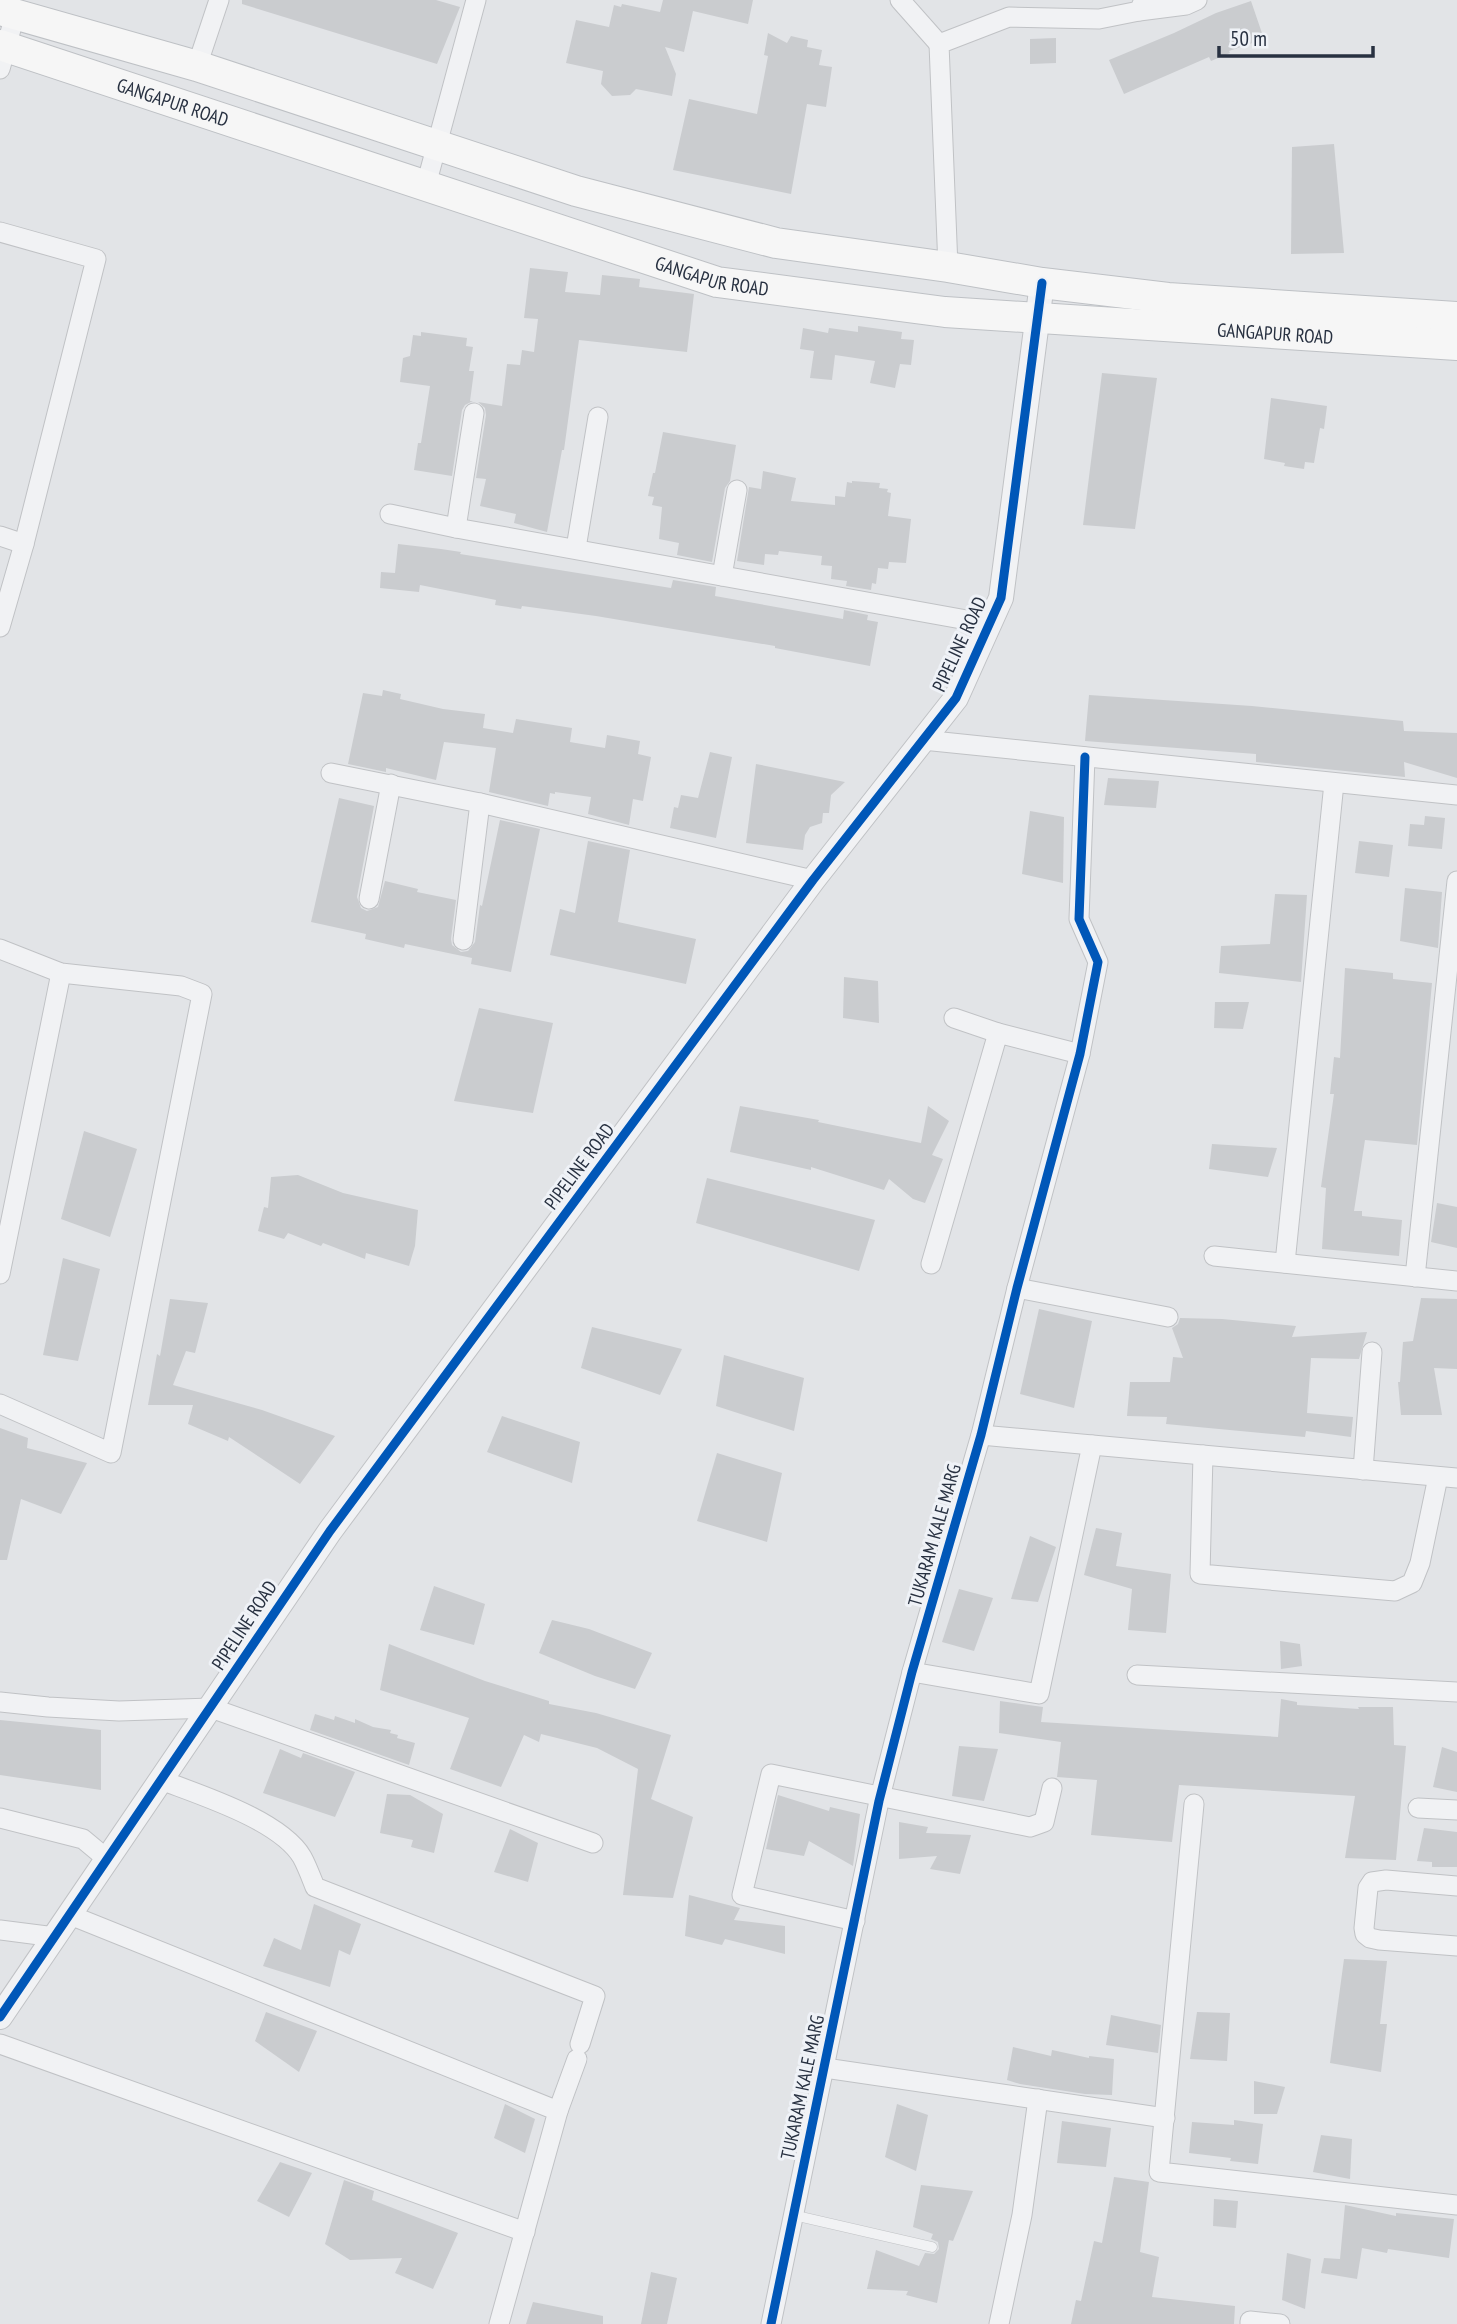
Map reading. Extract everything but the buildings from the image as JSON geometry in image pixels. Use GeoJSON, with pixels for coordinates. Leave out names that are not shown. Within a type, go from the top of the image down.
{"type":"FeatureCollection","features":[{"type":"Feature","properties":{"kind":"main road","name":"GANGAPUR ROAD"},"geometry":{"type":"LineString","coordinates":[[7,13],[197,66],[576,191],[776,243],[1042,283],[1168,298],[1457,317]]}},
{"type":"Feature","properties":{"kind":"main road","name":"GANGAPUR ROAD"},"geometry":{"type":"LineString","coordinates":[[2,53],[426,185],[717,282],[945,312],[1457,345]]}},
{"type":"Feature","properties":{"kind":"street"},"geometry":{"type":"LineString","coordinates":[[197,66],[219,0]]}},
{"type":"Feature","properties":{"kind":"street"},"geometry":{"type":"LineString","coordinates":[[426,185],[476,0]]}},
{"type":"Feature","properties":{"kind":"street"},"geometry":{"type":"LineString","coordinates":[[900,0],[939,44],[948,267]]}},
{"type":"Feature","properties":{"kind":"street"},"geometry":{"type":"LineString","coordinates":[[939,44],[1009,9],[1099,19],[1142,6],[1186,5],[1197,0]]}},
{"type":"Feature","properties":{"kind":"street"},"geometry":{"type":"LineString","coordinates":[[2,53],[7,13]]}},
{"type":"Feature","properties":{"kind":"street"},"geometry":{"type":"LineString","coordinates":[[0,232],[96,259],[24,544],[0,627]]}},
{"type":"Feature","properties":{"kind":"street","name":"PIPELINE ROAD"},"geometry":{"type":"LineString","coordinates":[[0,2017],[323,1540],[813,880],[956,698],[1001,598],[1042,283]]}},
{"type":"Feature","properties":{"kind":"street"},"geometry":{"type":"LineString","coordinates":[[456,528],[474,413]]}},
{"type":"Feature","properties":{"kind":"street"},"geometry":{"type":"LineString","coordinates":[[576,548],[598,417]]}},
{"type":"Feature","properties":{"kind":"street"},"geometry":{"type":"LineString","coordinates":[[722,576],[737,490]]}},
{"type":"Feature","properties":{"kind":"street"},"geometry":{"type":"LineString","coordinates":[[390,514],[989,624]]}},
{"type":"Feature","properties":{"kind":"street"},"geometry":{"type":"LineString","coordinates":[[0,536],[24,544]]}},
{"type":"Feature","properties":{"kind":"street"},"geometry":{"type":"LineString","coordinates":[[923,740],[1457,795]]}},
{"type":"Feature","properties":{"kind":"street","name":"TUKARAM KALE MARG"},"geometry":{"type":"LineString","coordinates":[[771,2324],[880,1796],[912,1672],[981,1435],[1017,1288],[1080,1054],[1098,962],[1079,919],[1085,757]]}},
{"type":"Feature","properties":{"kind":"street"},"geometry":{"type":"LineString","coordinates":[[331,773],[480,803],[813,880]]}},
{"type":"Feature","properties":{"kind":"street"},"geometry":{"type":"LineString","coordinates":[[1285,1263],[1334,783]]}},
{"type":"Feature","properties":{"kind":"street"},"geometry":{"type":"LineString","coordinates":[[369,899],[391,784]]}},
{"type":"Feature","properties":{"kind":"street"},"geometry":{"type":"LineString","coordinates":[[463,940],[480,803]]}},
{"type":"Feature","properties":{"kind":"street"},"geometry":{"type":"LineString","coordinates":[[1415,1277],[1448,1044],[1457,881]]}},
{"type":"Feature","properties":{"kind":"street"},"geometry":{"type":"LineString","coordinates":[[0,949],[61,974],[181,986],[202,994],[111,1452],[0,1404]]}},
{"type":"Feature","properties":{"kind":"street"},"geometry":{"type":"LineString","coordinates":[[0,1274],[61,974]]}},
{"type":"Feature","properties":{"kind":"street"},"geometry":{"type":"LineString","coordinates":[[954,1018],[1080,1054]]}},
{"type":"Feature","properties":{"kind":"street"},"geometry":{"type":"LineString","coordinates":[[930,1264],[999,1033]]}},
{"type":"Feature","properties":{"kind":"street"},"geometry":{"type":"LineString","coordinates":[[1214,1256],[1457,1281]]}},
{"type":"Feature","properties":{"kind":"street"},"geometry":{"type":"LineString","coordinates":[[1017,1288],[1168,1317]]}},
{"type":"Feature","properties":{"kind":"street"},"geometry":{"type":"LineString","coordinates":[[1363,1470],[1373,1352]]}},
{"type":"Feature","properties":{"kind":"street"},"geometry":{"type":"LineString","coordinates":[[981,1435],[1203,1455],[1448,1478],[1412,1583],[1395,1591],[1200,1574],[1203,1455]]}},
{"type":"Feature","properties":{"kind":"street"},"geometry":{"type":"LineString","coordinates":[[912,1672],[1039,1694],[1093,1445]]}},
{"type":"Feature","properties":{"kind":"street"},"geometry":{"type":"LineString","coordinates":[[1137,1675],[1457,1692]]}},
{"type":"Feature","properties":{"kind":"street"},"geometry":{"type":"LineString","coordinates":[[0,1702],[118,1711],[211,1708],[593,1843]]}},
{"type":"Feature","properties":{"kind":"street"},"geometry":{"type":"LineString","coordinates":[[855,1921],[742,1895],[771,1774],[1030,1827],[1045,1822],[1052,1788]]}},
{"type":"Feature","properties":{"kind":"street"},"geometry":{"type":"LineString","coordinates":[[161,1780],[229,1806],[285,1838],[301,1856],[315,1887],[595,1996],[558,2111],[499,2324]]}},
{"type":"Feature","properties":{"kind":"street"},"geometry":{"type":"LineString","coordinates":[[1195,1804],[1159,2172],[1457,2205]]}},
{"type":"Feature","properties":{"kind":"street"},"geometry":{"type":"LineString","coordinates":[[1418,1808],[1457,1810]]}},
{"type":"Feature","properties":{"kind":"street"},"geometry":{"type":"LineString","coordinates":[[0,1818],[83,1839],[107,1859]]}},
{"type":"Feature","properties":{"kind":"street"},"geometry":{"type":"LineString","coordinates":[[1457,1886],[1386,1880],[1373,1882],[1368,1888],[1364,1928],[1365,1934],[1379,1940],[1457,1946]]}},
{"type":"Feature","properties":{"kind":"street"},"geometry":{"type":"LineString","coordinates":[[70,1915],[558,2111]]}},
{"type":"Feature","properties":{"kind":"street"},"geometry":{"type":"LineString","coordinates":[[0,1930],[55,1937]]}},
{"type":"Feature","properties":{"kind":"street"},"geometry":{"type":"LineString","coordinates":[[0,2044],[525,2232]]}},
{"type":"Feature","properties":{"kind":"street"},"geometry":{"type":"LineString","coordinates":[[825,2068],[1165,2118]]}},
{"type":"Feature","properties":{"kind":"street"},"geometry":{"type":"LineString","coordinates":[[999,2324],[1022,2215],[1038,2099]]}},
{"type":"Feature","properties":{"kind":"street"},"geometry":{"type":"LineString","coordinates":[[1250,2324],[1251,2321],[1280,2324]]}},
{"type":"Feature","properties":{"kind":"lane"},"geometry":{"type":"LineString","coordinates":[[793,2215],[932,2247]]}},
{"type":"Feature","properties":{"kind":"cycle path"},"geometry":{"type":"LineString","coordinates":[[0,2017],[330,1531],[813,880],[956,698],[1001,598],[1042,283]]}},
{"type":"Feature","properties":{"kind":"cycle path"},"geometry":{"type":"LineString","coordinates":[[771,2324],[879,1801],[912,1672],[981,1435],[1017,1288],[1080,1054],[1098,962],[1079,919],[1085,757]]}}]}
